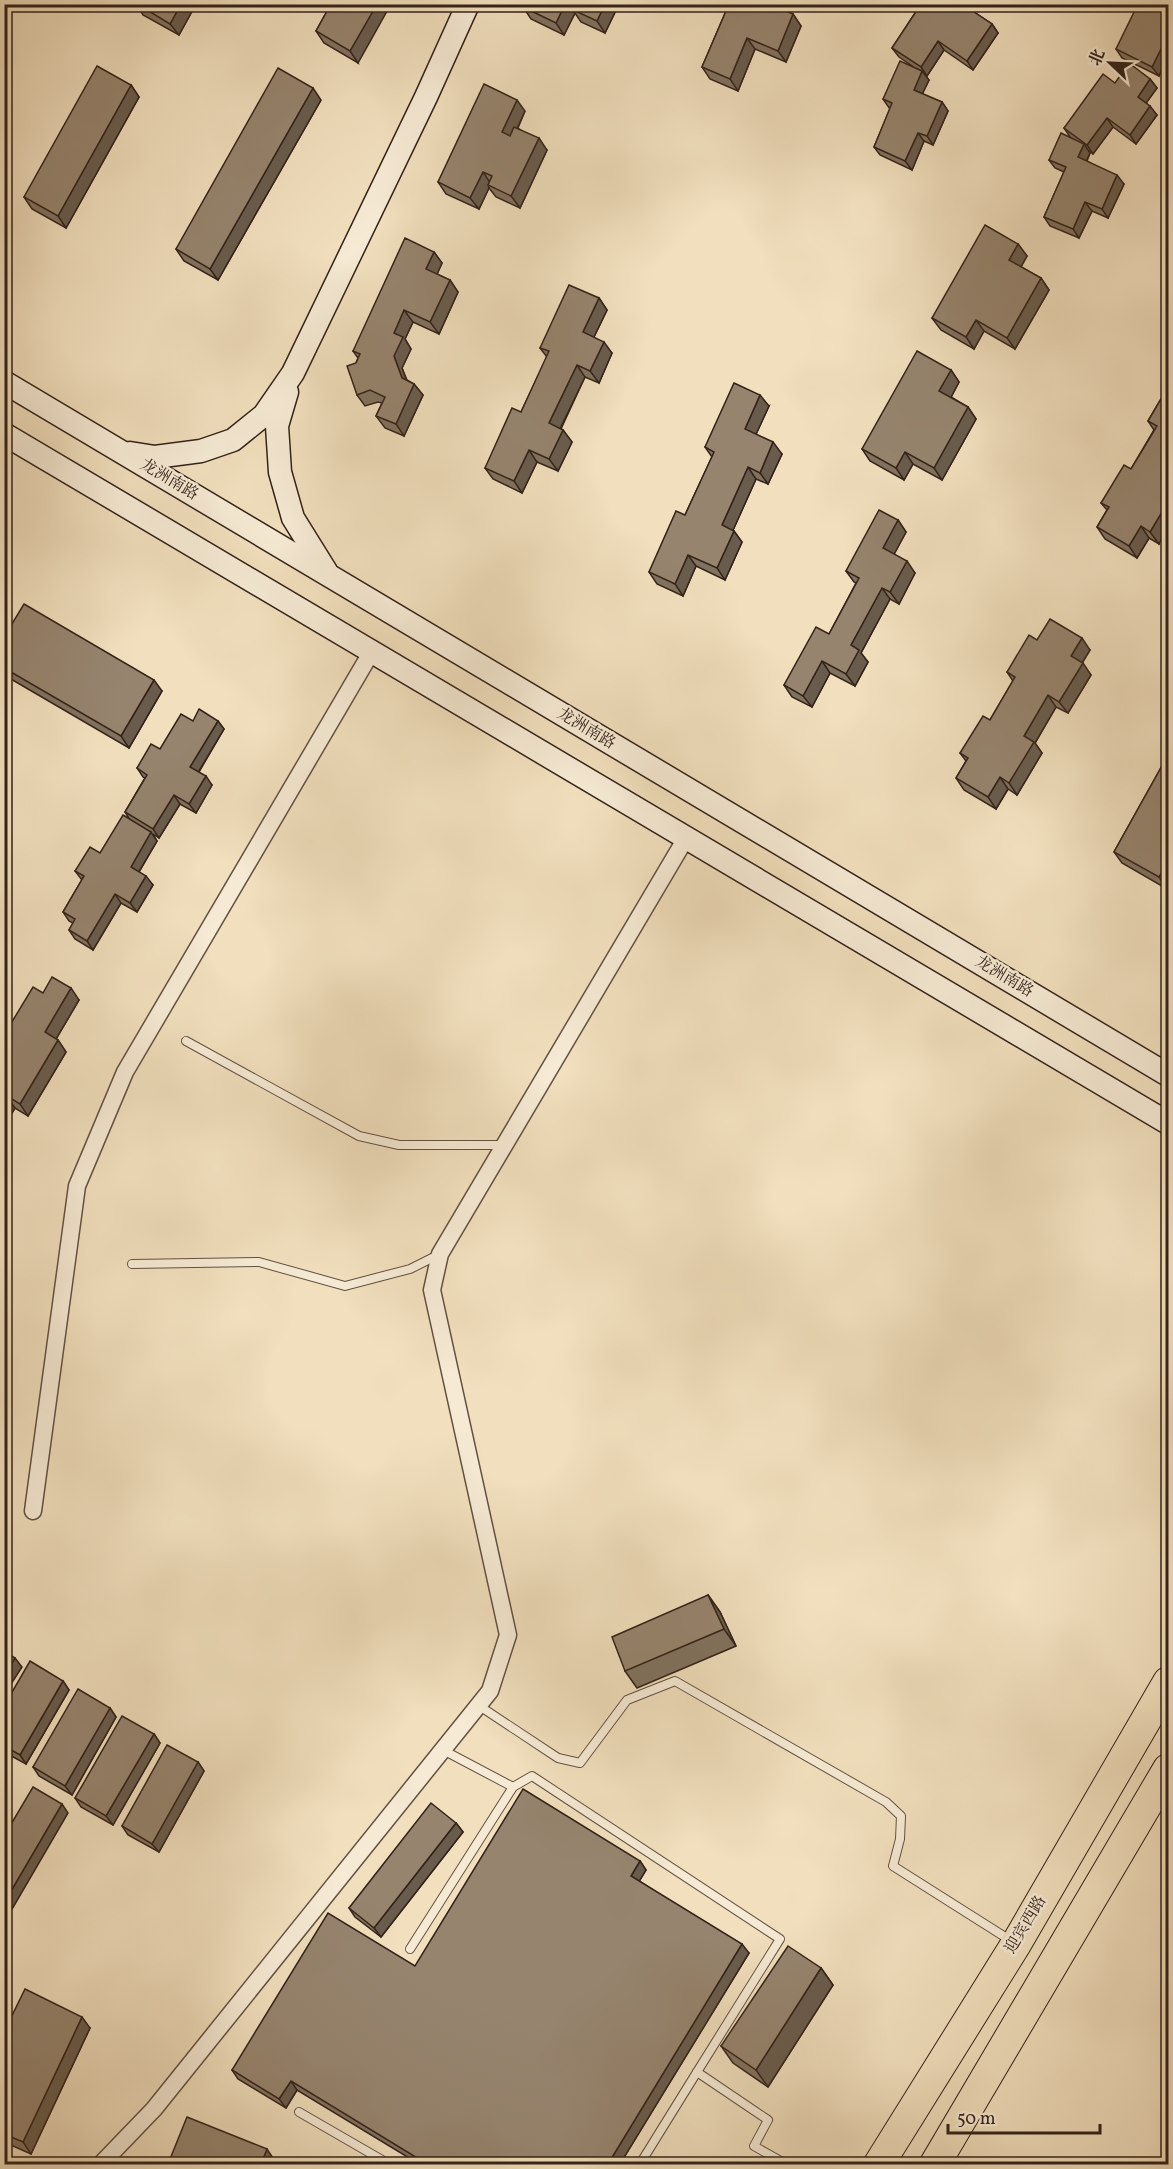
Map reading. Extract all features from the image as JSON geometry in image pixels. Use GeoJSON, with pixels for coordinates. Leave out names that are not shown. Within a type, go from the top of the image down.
{"type":"FeatureCollection","features":[{"type":"Feature","properties":{"kind":"highway","name":"迎宾西路"},"geometry":{"type":"LineString","coordinates":[[879,2164],[1016,1944],[1168,1682]]}},
{"type":"Feature","properties":{"kind":"highway"},"geometry":{"type":"LineString","coordinates":[[936,2164],[1168,1769]]}},
{"type":"Feature","properties":{"kind":"main road"},"geometry":{"type":"LineString","coordinates":[[328,575],[293,518],[280,472],[277,426],[293,373],[468,4]]}},
{"type":"Feature","properties":{"kind":"main road"},"geometry":{"type":"LineString","coordinates":[[121,451],[155,457],[201,451],[233,440],[264,415],[293,373]]}},
{"type":"Feature","properties":{"kind":"main road","name":"龙洲南路"},"geometry":{"type":"LineString","coordinates":[[4,382],[1168,1075]]}},
{"type":"Feature","properties":{"kind":"main road"},"geometry":{"type":"LineString","coordinates":[[4,434],[1168,1123]]}},
{"type":"Feature","properties":{"kind":"street"},"geometry":{"type":"LineString","coordinates":[[33,1511],[77,1186],[125,1072],[372,651]]}},
{"type":"Feature","properties":{"kind":"street"},"geometry":{"type":"LineString","coordinates":[[101,2164],[154,2109],[490,1690],[508,1635],[432,1290],[440,1254],[686,838]]}},
{"type":"Feature","properties":{"kind":"lane"},"geometry":{"type":"LineString","coordinates":[[186,1041],[359,1136],[399,1145],[504,1145]]}},
{"type":"Feature","properties":{"kind":"lane"},"geometry":{"type":"LineString","coordinates":[[132,1264],[258,1262],[345,1286],[410,1269],[440,1254]]}},
{"type":"Feature","properties":{"kind":"lane"},"geometry":{"type":"LineString","coordinates":[[478,1705],[558,1758],[580,1763],[627,1700],[675,1681],[886,1802],[901,1816],[900,1839],[892,1866],[1016,1944]]}},
{"type":"Feature","properties":{"kind":"lane"},"geometry":{"type":"LineString","coordinates":[[443,1750],[513,1787]]}},
{"type":"Feature","properties":{"kind":"lane"},"geometry":{"type":"LineString","coordinates":[[410,1949],[513,1787],[532,1776],[780,1939],[640,2164]]}},
{"type":"Feature","properties":{"kind":"lane"},"geometry":{"type":"LineString","coordinates":[[697,2072],[768,2120],[754,2146],[786,2164]]}},
{"type":"Feature","properties":{"kind":"lane"},"geometry":{"type":"LineString","coordinates":[[299,2112],[389,2164]]}},
{"type":"Feature","properties":{"kind":"building"},"geometry":{"type":"Polygon","coordinates":[[[137,4],[181,4],[170,24],[137,4]]]}},
{"type":"Feature","properties":{"kind":"building"},"geometry":{"type":"Polygon","coordinates":[[[331,4],[377,4],[350,51],[316,31],[331,4]]]}},
{"type":"Feature","properties":{"kind":"building"},"geometry":{"type":"Polygon","coordinates":[[[524,4],[565,4],[556,23],[523,7],[524,4]]]}},
{"type":"Feature","properties":{"kind":"building"},"geometry":{"type":"Polygon","coordinates":[[[576,4],[605,4],[597,21],[573,10],[576,4]]]}},
{"type":"Feature","properties":{"kind":"building"},"geometry":{"type":"Polygon","coordinates":[[[729,4],[770,4],[793,14],[778,51],[747,38],[730,79],[702,67],[729,4]]]}},
{"type":"Feature","properties":{"kind":"building"},"geometry":{"type":"Polygon","coordinates":[[[921,4],[962,4],[992,24],[967,61],[938,41],[921,67],[892,48],[921,4]]]}},
{"type":"Feature","properties":{"kind":"building"},"geometry":{"type":"Polygon","coordinates":[[[1138,4],[1168,4],[1168,43],[1165,41],[1152,67],[1116,49],[1138,4]]]}},
{"type":"Feature","properties":{"kind":"building"},"geometry":{"type":"Polygon","coordinates":[[[900,61],[922,71],[914,90],[942,102],[927,136],[918,133],[905,161],[874,147],[892,103],[883,99],[900,61]]]}},
{"type":"Feature","properties":{"kind":"building"},"geometry":{"type":"Polygon","coordinates":[[[1129,63],[1150,79],[1138,97],[1150,106],[1130,135],[1107,118],[1087,145],[1064,128],[1103,74],[1115,83],[1129,63]]]}},
{"type":"Feature","properties":{"kind":"building"},"geometry":{"type":"Polygon","coordinates":[[[97,66],[131,85],[58,216],[24,197],[97,66]]]}},
{"type":"Feature","properties":{"kind":"building"},"geometry":{"type":"Polygon","coordinates":[[[278,68],[313,88],[210,269],[176,249],[278,68]]]}},
{"type":"Feature","properties":{"kind":"building"},"geometry":{"type":"Polygon","coordinates":[[[484,84],[517,100],[502,132],[510,136],[514,127],[539,138],[511,196],[488,185],[492,176],[483,172],[470,198],[438,182],[484,84]]]}},
{"type":"Feature","properties":{"kind":"building"},"geometry":{"type":"Polygon","coordinates":[[[1061,133],[1084,144],[1078,157],[1117,175],[1102,209],[1085,202],[1073,229],[1044,217],[1066,167],[1049,160],[1061,133]]]}},
{"type":"Feature","properties":{"kind":"building"},"geometry":{"type":"Polygon","coordinates":[[[985,225],[1018,244],[1009,260],[1041,278],[1007,338],[976,320],[966,337],[932,318],[985,225]]]}},
{"type":"Feature","properties":{"kind":"building"},"geometry":{"type":"Polygon","coordinates":[[[405,238],[434,252],[426,269],[450,280],[430,322],[404,310],[394,333],[403,337],[394,356],[402,378],[414,384],[396,424],[376,416],[385,397],[370,390],[357,395],[347,366],[356,363],[360,354],[353,351],[405,238]]]}},
{"type":"Feature","properties":{"kind":"building"},"geometry":{"type":"Polygon","coordinates":[[[569,285],[599,298],[583,332],[604,342],[590,371],[577,365],[549,423],[563,430],[549,459],[529,450],[514,481],[485,468],[512,408],[521,412],[549,351],[540,348],[569,285]]]}},
{"type":"Feature","properties":{"kind":"building"},"geometry":{"type":"Polygon","coordinates":[[[917,351],[951,370],[939,391],[968,407],[934,468],[905,452],[896,468],[862,449],[917,351]]]}},
{"type":"Feature","properties":{"kind":"building"},"geometry":{"type":"Polygon","coordinates":[[[734,383],[760,395],[745,429],[773,442],[760,473],[748,467],[722,525],[734,531],[717,568],[688,555],[675,584],[649,572],[676,511],[685,515],[714,452],[705,447],[734,383]]]}},
{"type":"Feature","properties":{"kind":"building"},"geometry":{"type":"Polygon","coordinates":[[[1168,387],[1168,479],[1165,485],[1168,487],[1168,502],[1150,532],[1141,526],[1129,546],[1097,527],[1109,507],[1101,503],[1124,465],[1131,469],[1157,426],[1148,421],[1168,387]]]}},
{"type":"Feature","properties":{"kind":"building"},"geometry":{"type":"Polygon","coordinates":[[[879,510],[898,520],[883,548],[907,561],[890,592],[882,588],[851,645],[859,650],[846,674],[822,661],[803,696],[784,685],[816,627],[829,634],[859,578],[846,571],[879,510]]]}},
{"type":"Feature","properties":{"kind":"building"},"geometry":{"type":"Polygon","coordinates":[[[24,604],[154,680],[121,736],[4,668],[4,637],[24,604]]]}},
{"type":"Feature","properties":{"kind":"building"},"geometry":{"type":"Polygon","coordinates":[[[1050,619],[1082,638],[1071,656],[1083,663],[1059,702],[1048,695],[1024,736],[1034,742],[1009,783],[1000,777],[988,797],[956,778],[968,758],[960,753],[983,716],[990,720],[1015,677],[1007,672],[1029,635],[1037,640],[1050,619]]]}},
{"type":"Feature","properties":{"kind":"building"},"geometry":{"type":"Polygon","coordinates":[[[199,709],[218,721],[190,767],[206,776],[189,804],[174,795],[153,829],[125,812],[147,775],[137,768],[151,744],[160,749],[181,714],[193,721],[199,709]]]}},
{"type":"Feature","properties":{"kind":"building"},"geometry":{"type":"Polygon","coordinates":[[[1168,755],[1168,861],[1159,877],[1114,852],[1168,755]]]}},
{"type":"Feature","properties":{"kind":"building"},"geometry":{"type":"Polygon","coordinates":[[[123,815],[151,832],[131,867],[146,876],[130,903],[115,894],[87,941],[69,930],[75,919],[63,912],[84,876],[75,871],[90,847],[100,853],[123,815]]]}},
{"type":"Feature","properties":{"kind":"building"},"geometry":{"type":"Polygon","coordinates":[[[52,977],[71,988],[45,1032],[58,1040],[20,1104],[7,1096],[4,1100],[4,1035],[33,987],[43,993],[52,977]]]}},
{"type":"Feature","properties":{"kind":"building"},"geometry":{"type":"Polygon","coordinates":[[[708,1595],[724,1629],[625,1671],[612,1637],[708,1595]]]}},
{"type":"Feature","properties":{"kind":"building"},"geometry":{"type":"Polygon","coordinates":[[[4,1651],[15,1658],[4,1676],[4,1651]]]}},
{"type":"Feature","properties":{"kind":"building"},"geometry":{"type":"Polygon","coordinates":[[[30,1661],[63,1681],[20,1755],[4,1746],[4,1706],[30,1661]]]}},
{"type":"Feature","properties":{"kind":"building"},"geometry":{"type":"Polygon","coordinates":[[[78,1689],[110,1708],[65,1786],[33,1767],[78,1689]]]}},
{"type":"Feature","properties":{"kind":"building"},"geometry":{"type":"Polygon","coordinates":[[[122,1716],[154,1734],[106,1816],[75,1798],[122,1716]]]}},
{"type":"Feature","properties":{"kind":"building"},"geometry":{"type":"Polygon","coordinates":[[[167,1745],[198,1762],[152,1844],[122,1826],[167,1745]]]}},
{"type":"Feature","properties":{"kind":"building"},"geometry":{"type":"Polygon","coordinates":[[[33,1787],[62,1804],[4,1903],[4,1836],[33,1787]]]}},
{"type":"Feature","properties":{"kind":"building"},"geometry":{"type":"Polygon","coordinates":[[[523,1789],[640,1861],[631,1876],[742,1944],[608,2164],[427,2164],[291,2081],[279,2099],[232,2070],[328,1913],[415,1966],[523,1789]]]}},
{"type":"Feature","properties":{"kind":"building"},"geometry":{"type":"Polygon","coordinates":[[[431,1803],[456,1823],[374,1928],[349,1908],[431,1803]]]}},
{"type":"Feature","properties":{"kind":"building"},"geometry":{"type":"Polygon","coordinates":[[[788,1946],[821,1968],[756,2070],[721,2046],[788,1946]]]}},
{"type":"Feature","properties":{"kind":"building"},"geometry":{"type":"Polygon","coordinates":[[[25,1989],[82,2017],[23,2142],[4,2134],[4,2032],[25,1989]]]}},
{"type":"Feature","properties":{"kind":"building"},"geometry":{"type":"Polygon","coordinates":[[[187,2117],[267,2149],[261,2164],[168,2164],[187,2117]]]}}]}
